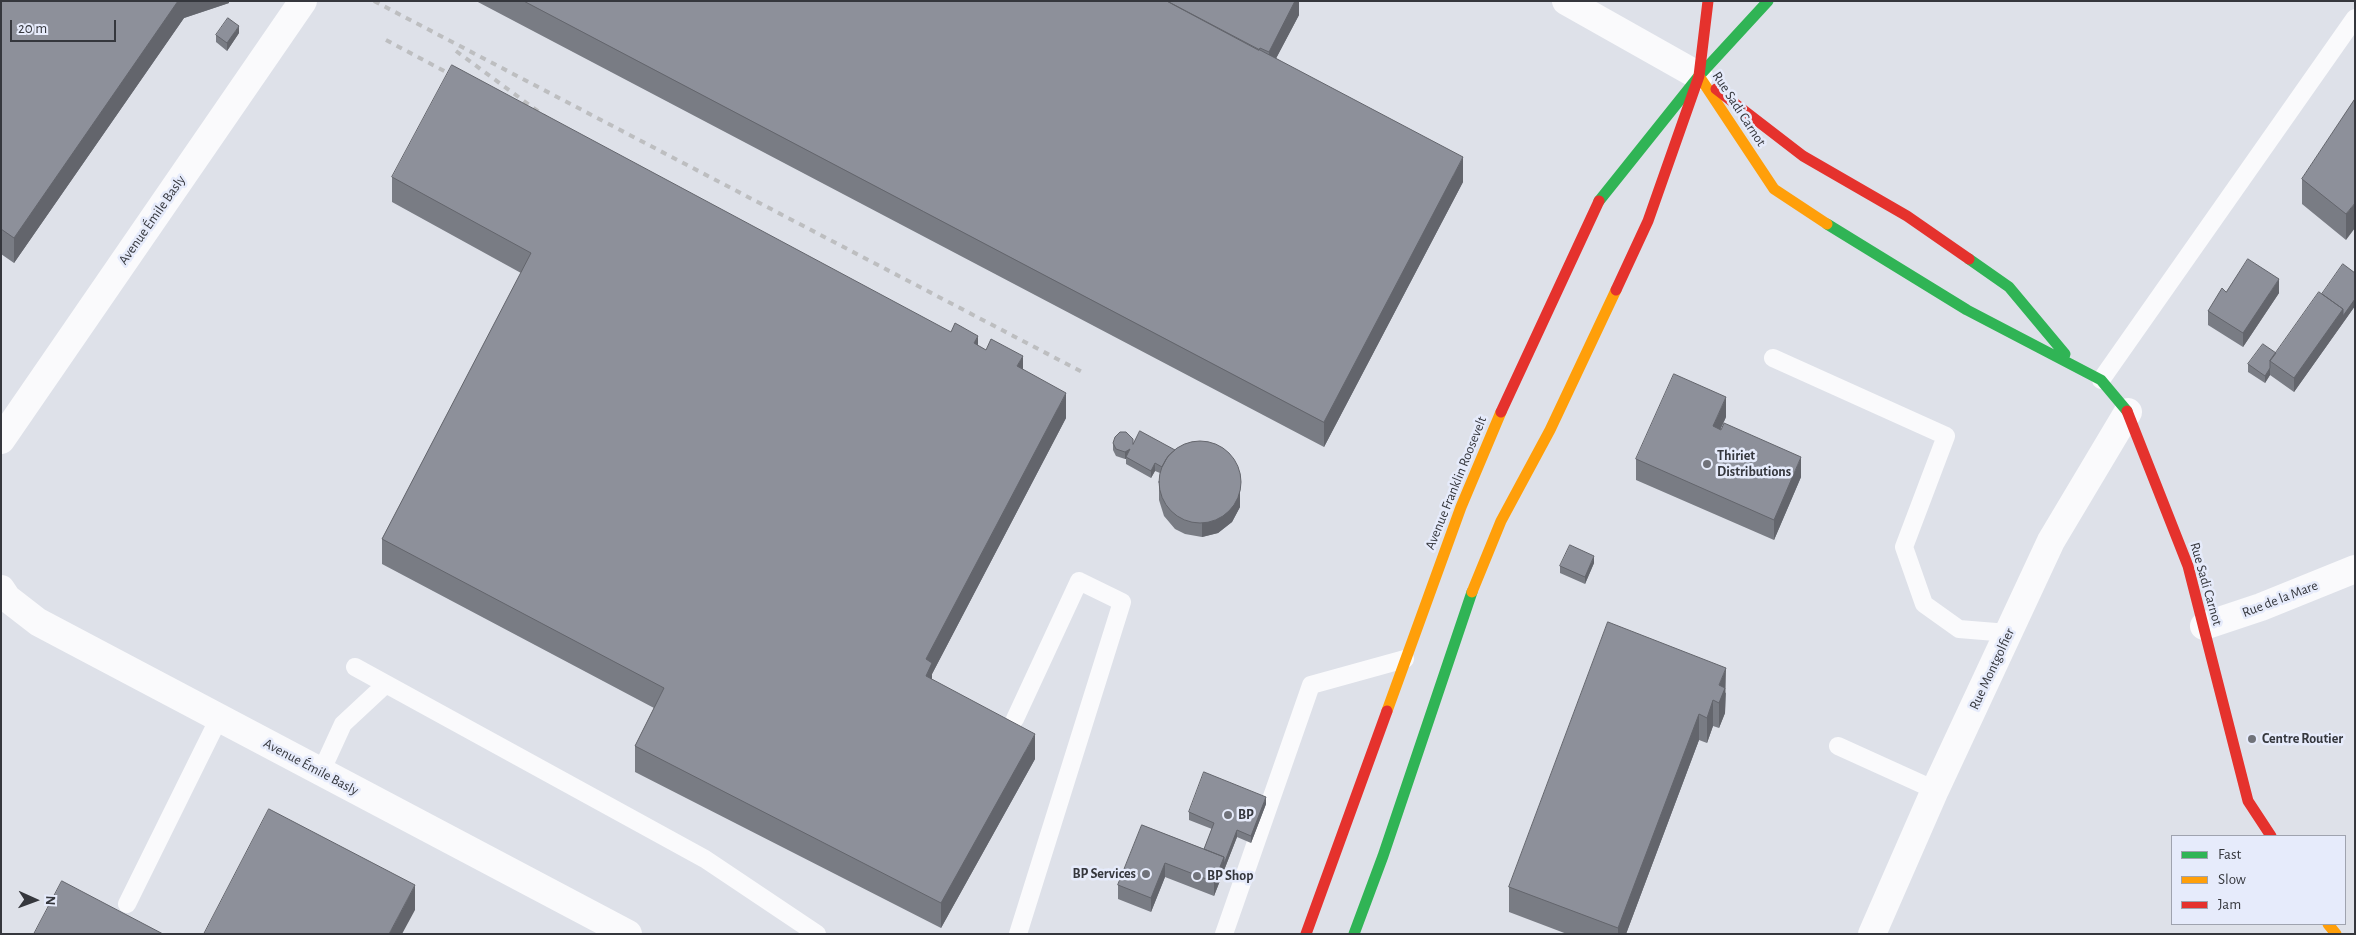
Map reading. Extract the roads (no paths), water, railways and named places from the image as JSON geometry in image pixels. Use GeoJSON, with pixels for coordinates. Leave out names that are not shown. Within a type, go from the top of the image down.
{"type":"FeatureCollection","features":[{"type":"Feature","properties":{"kind":"main road","name":"Avenue Franklin Roosevelt"},"geometry":{"type":"LineString","coordinates":[[1354,934],[1384,856],[1468,606],[1501,521],[1550,430],[1648,221],[1699,76],[1708,1]]}},
{"type":"Feature","properties":{"kind":"main road","name":"Avenue Franklin Roosevelt"},"geometry":{"type":"LineString","coordinates":[[1306,934],[1461,506],[1506,400],[1597,204],[1699,76],[1768,1]]}},
{"type":"Feature","properties":{"kind":"main road","name":"Rue Sadi Carnot"},"geometry":{"type":"LineString","coordinates":[[1699,76],[1774,189],[1796,206],[1967,310],[2072,363],[2100,380],[2128,412],[2188,566],[2248,801],[2270,835]]}},
{"type":"Feature","properties":{"kind":"main road","name":"Rue Sadi Carnot"},"geometry":{"type":"LineString","coordinates":[[1699,76],[1802,156],[1908,216],[2009,287],[2072,363]]}},
{"type":"Feature","properties":{"kind":"street","name":"Avenue Émile Basly"},"geometry":{"type":"LineString","coordinates":[[1,440],[303,1]]}},
{"type":"Feature","properties":{"kind":"street"},"geometry":{"type":"LineString","coordinates":[[1566,1],[1699,76]]}},
{"type":"Feature","properties":{"kind":"street","name":"Rue Montgolfier"},"geometry":{"type":"LineString","coordinates":[[1872,934],[1935,790],[2051,541],[2128,412]]}},
{"type":"Feature","properties":{"kind":"street","name":"Rue de la Mare"},"geometry":{"type":"LineString","coordinates":[[2204,626],[2261,607],[2355,569]]}},
{"type":"Feature","properties":{"kind":"street","name":"Avenue Émile Basly"},"geometry":{"type":"LineString","coordinates":[[1,589],[7,598],[38,622],[628,934]]}},
{"type":"Feature","properties":{"kind":"lane"},"geometry":{"type":"LineString","coordinates":[[2100,380],[2355,18]]}},
{"type":"Feature","properties":{"kind":"lane"},"geometry":{"type":"LineString","coordinates":[[1772,358],[1946,436],[1904,547],[1924,604],[1959,630],[2008,634]]}},
{"type":"Feature","properties":{"kind":"lane"},"geometry":{"type":"LineString","coordinates":[[1015,719],[1079,581],[1122,602],[1018,934]]}},
{"type":"Feature","properties":{"kind":"lane"},"geometry":{"type":"LineString","coordinates":[[1224,934],[1311,685],[1405,659]]}},
{"type":"Feature","properties":{"kind":"lane"},"geometry":{"type":"LineString","coordinates":[[355,667],[705,858],[818,934]]}},
{"type":"Feature","properties":{"kind":"lane"},"geometry":{"type":"LineString","coordinates":[[321,772],[343,724],[386,684]]}},
{"type":"Feature","properties":{"kind":"lane"},"geometry":{"type":"LineString","coordinates":[[127,904],[218,718]]}},
{"type":"Feature","properties":{"kind":"lane"},"geometry":{"type":"LineString","coordinates":[[1838,746],[1935,790]]}},
{"type":"Feature","properties":{"kind":"railway"},"geometry":{"type":"LineString","coordinates":[[374,1],[1084,373]]}},
{"type":"Feature","properties":{"kind":"railway"},"geometry":{"type":"LineString","coordinates":[[386,40],[461,80]]}},
{"type":"Feature","properties":{"kind":"railway"},"geometry":{"type":"LineString","coordinates":[[456,51],[547,118]]}},
{"type":"Feature","properties":{"kind":"place","name":"Thiriet Distributions"},"geometry":{"type":"Point","coordinates":[1707,464]}},
{"type":"Feature","properties":{"kind":"place","name":"Centre Routier"},"geometry":{"type":"Point","coordinates":[2252,739]}},
{"type":"Feature","properties":{"kind":"place","name":"BP"},"geometry":{"type":"Point","coordinates":[1228,815]}},
{"type":"Feature","properties":{"kind":"place","name":"BP Services"},"geometry":{"type":"Point","coordinates":[1146,874]}},
{"type":"Feature","properties":{"kind":"place","name":"BP Shop"},"geometry":{"type":"Point","coordinates":[1197,876]}}]}
